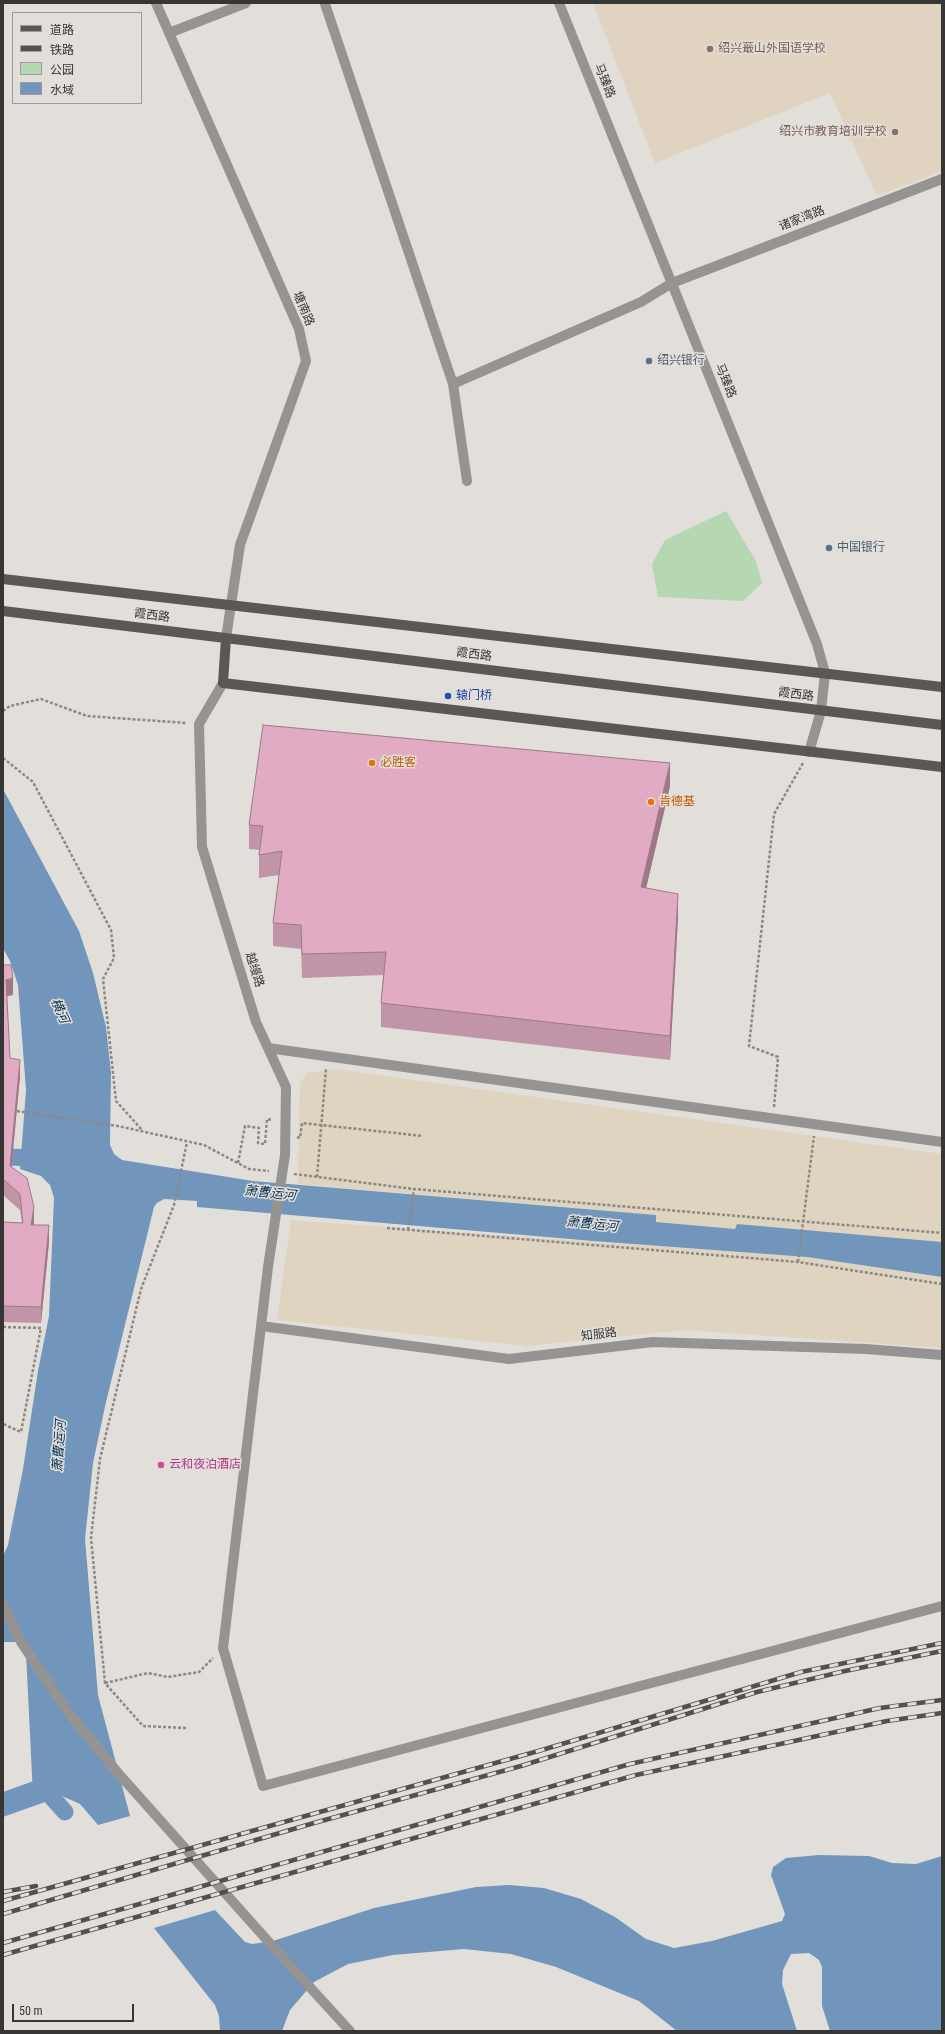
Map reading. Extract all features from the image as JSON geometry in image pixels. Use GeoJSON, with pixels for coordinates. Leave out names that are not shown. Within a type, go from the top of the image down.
{"type":"FeatureCollection","features":[{"type":"Feature","properties":{"kind":"main road","name":"霞西路"},"geometry":{"type":"LineString","coordinates":[[3,579],[942,687]]}},
{"type":"Feature","properties":{"kind":"main road","name":"霞西路"},"geometry":{"type":"LineString","coordinates":[[3,611],[942,725]]}},
{"type":"Feature","properties":{"kind":"main road"},"geometry":{"type":"LineString","coordinates":[[226,638],[223,683],[942,767]]}},
{"type":"Feature","properties":{"kind":"street","name":"塘南路"},"geometry":{"type":"LineString","coordinates":[[156,3],[299,329],[306,361],[240,546],[226,638]]}},
{"type":"Feature","properties":{"kind":"street"},"geometry":{"type":"LineString","coordinates":[[169,34],[246,3]]}},
{"type":"Feature","properties":{"kind":"street","name":"马臻路"},"geometry":{"type":"LineString","coordinates":[[559,3],[817,644],[825,673],[821,711],[809,752]]}},
{"type":"Feature","properties":{"kind":"street"},"geometry":{"type":"LineString","coordinates":[[325,4],[453,384],[466,481]]}},
{"type":"Feature","properties":{"kind":"street","name":"诸家湾路"},"geometry":{"type":"LineString","coordinates":[[453,384],[641,302],[672,283],[942,179]]}},
{"type":"Feature","properties":{"kind":"street"},"geometry":{"type":"LineString","coordinates":[[199,724],[223,683]]}},
{"type":"Feature","properties":{"kind":"street","name":"越缦路"},"geometry":{"type":"LineString","coordinates":[[199,724],[202,847],[256,1022],[286,1087],[285,1155],[268,1267],[223,1648]]}},
{"type":"Feature","properties":{"kind":"street"},"geometry":{"type":"LineString","coordinates":[[268,1048],[816,1123],[942,1142]]}},
{"type":"Feature","properties":{"kind":"street","name":"知服路"},"geometry":{"type":"LineString","coordinates":[[261,1326],[509,1359],[653,1342],[866,1349],[942,1355]]}},
{"type":"Feature","properties":{"kind":"street"},"geometry":{"type":"LineString","coordinates":[[3,1605],[21,1642],[68,1712],[134,1790],[350,2031]]}},
{"type":"Feature","properties":{"kind":"street"},"geometry":{"type":"LineString","coordinates":[[223,1648],[263,1786],[942,1606]]}},
{"type":"Feature","properties":{"kind":"path"},"geometry":{"type":"LineString","coordinates":[[3,711],[10,706],[41,699],[87,716],[199,724]]}},
{"type":"Feature","properties":{"kind":"path"},"geometry":{"type":"LineString","coordinates":[[773,1118],[778,1057],[750,1046],[774,814],[809,752]]}},
{"type":"Feature","properties":{"kind":"path"},"geometry":{"type":"LineString","coordinates":[[3,758],[33,782],[111,930],[114,958],[103,979],[116,1101],[143,1132]]}},
{"type":"Feature","properties":{"kind":"path"},"geometry":{"type":"LineString","coordinates":[[316,1177],[327,1056]]}},
{"type":"Feature","properties":{"kind":"path"},"geometry":{"type":"LineString","coordinates":[[17,1111],[118,1126],[204,1146],[249,1169],[272,1172]]}},
{"type":"Feature","properties":{"kind":"path"},"geometry":{"type":"LineString","coordinates":[[238,1163],[245,1126],[259,1128],[258,1143],[265,1144],[267,1119],[285,1122]]}},
{"type":"Feature","properties":{"kind":"path"},"geometry":{"type":"LineString","coordinates":[[285,1136],[300,1138],[302,1123],[423,1136]]}},
{"type":"Feature","properties":{"kind":"path"},"geometry":{"type":"LineString","coordinates":[[798,1262],[816,1123]]}},
{"type":"Feature","properties":{"kind":"path"},"geometry":{"type":"LineString","coordinates":[[186,1728],[143,1726],[105,1683],[91,1538],[100,1459],[141,1289],[174,1205],[187,1142]]}},
{"type":"Feature","properties":{"kind":"path"},"geometry":{"type":"LineString","coordinates":[[287,1174],[414,1189],[942,1233]]}},
{"type":"Feature","properties":{"kind":"path"},"geometry":{"type":"LineString","coordinates":[[408,1230],[414,1189]]}},
{"type":"Feature","properties":{"kind":"path"},"geometry":{"type":"LineString","coordinates":[[387,1228],[798,1262],[942,1284]]}},
{"type":"Feature","properties":{"kind":"path"},"geometry":{"type":"LineString","coordinates":[[3,1327],[41,1328],[21,1432],[3,1424]]}},
{"type":"Feature","properties":{"kind":"path"},"geometry":{"type":"LineString","coordinates":[[105,1683],[148,1673],[168,1677],[199,1672],[223,1648]]}},
{"type":"Feature","properties":{"kind":"shaded area"},"geometry":{"type":"Polygon","coordinates":[[[593,3],[942,3],[942,171],[877,196],[830,93],[655,163],[593,3]]]}},
{"type":"Feature","properties":{"kind":"shaded area"},"geometry":{"type":"Polygon","coordinates":[[[336,1069],[942,1154],[942,1242],[737,1224],[735,1230],[656,1222],[656,1215],[298,1184],[300,1083],[307,1073],[336,1069]]]}},
{"type":"Feature","properties":{"kind":"shaded area"},"geometry":{"type":"Polygon","coordinates":[[[291,1220],[807,1257],[942,1277],[942,1348],[685,1330],[526,1346],[277,1320],[291,1220]]]}},
{"type":"Feature","properties":{"kind":"green space"},"geometry":{"type":"Polygon","coordinates":[[[726,511],[756,561],[762,583],[743,601],[658,597],[652,564],[665,540],[726,511]]]}},
{"type":"Feature","properties":{"kind":"water"},"geometry":{"type":"Polygon","coordinates":[[[3,789],[79,931],[93,973],[106,1027],[111,1073],[110,1145],[114,1154],[122,1160],[253,1181],[656,1215],[656,1222],[735,1229],[737,1224],[942,1242],[942,1277],[807,1257],[593,1241],[197,1207],[197,1201],[164,1199],[157,1203],[154,1207],[106,1402],[93,1463],[85,1539],[98,1695],[130,1816],[98,1825],[80,1804],[62,1796],[3,1817],[3,1792],[45,1777],[40,1653],[38,1647],[30,1642],[3,1642],[3,1556],[8,1545],[23,1469],[38,1371],[49,1316],[54,1198],[50,1185],[41,1176],[20,1169],[26,1090],[18,985],[10,961],[3,948],[3,789]]]}},
{"type":"Feature","properties":{"kind":"water"},"geometry":{"type":"Polygon","coordinates":[[[819,1855],[869,1856],[892,1863],[916,1864],[942,1856],[942,2031],[830,2031],[822,2006],[822,1967],[819,1960],[809,1953],[791,1954],[783,1970],[782,1984],[797,2031],[677,2031],[639,2001],[556,1967],[511,1954],[464,1949],[393,1955],[348,1964],[314,1982],[290,2010],[282,2031],[220,2031],[219,2016],[215,2005],[154,1928],[215,1910],[245,1942],[252,1944],[273,1941],[374,1908],[476,1887],[509,1885],[544,1888],[581,1899],[615,1917],[646,1939],[674,1948],[712,1941],[782,1921],[785,1914],[771,1875],[773,1867],[786,1858],[819,1855]]]}},
{"type":"Feature","properties":{"kind":"building"},"geometry":{"type":"Polygon","coordinates":[[[263,725],[670,763],[641,887],[678,894],[670,1036],[381,1003],[386,952],[302,954],[301,925],[273,923],[282,851],[259,855],[263,826],[249,825],[263,725]]]}},
{"type":"Feature","properties":{"kind":"building"},"geometry":{"type":"Polygon","coordinates":[[[3,965],[11,965],[13,978],[6,980],[10,1058],[20,1060],[10,1166],[27,1178],[34,1207],[31,1225],[49,1225],[41,1307],[3,1306],[3,1222],[23,1223],[20,1194],[3,1179],[3,965]]]}},
{"type":"Feature","properties":{"kind":"waterway"},"geometry":{"type":"LineString","coordinates":[[3,1157],[44,1158]]}},
{"type":"Feature","properties":{"kind":"waterway"},"geometry":{"type":"LineString","coordinates":[[33,1622],[41,1785],[65,1812]]}},
{"type":"Feature","properties":{"kind":"railway"},"geometry":{"type":"LineString","coordinates":[[241,1834],[542,1750],[801,1672],[942,1643]]}},
{"type":"Feature","properties":{"kind":"railway"},"geometry":{"type":"LineString","coordinates":[[3,1914],[314,1823],[521,1766],[757,1692],[845,1671],[942,1651]]}},
{"type":"Feature","properties":{"kind":"railway"},"geometry":{"type":"LineString","coordinates":[[3,1943],[630,1764],[880,1708],[942,1700]]}},
{"type":"Feature","properties":{"kind":"railway"},"geometry":{"type":"LineString","coordinates":[[3,1955],[636,1775],[887,1721],[942,1713]]}},
{"type":"Feature","properties":{"kind":"railway"},"geometry":{"type":"LineString","coordinates":[[3,1901],[245,1833]]}},
{"type":"Feature","properties":{"kind":"railway"},"geometry":{"type":"LineString","coordinates":[[3,1892],[36,1886]]}},
{"type":"Feature","properties":{"kind":"place","name":"绍兴蕺山外国语学校"},"geometry":{"type":"Point","coordinates":[710,49]}},
{"type":"Feature","properties":{"kind":"place","name":"绍兴市教育培训学校"},"geometry":{"type":"Point","coordinates":[895,132]}},
{"type":"Feature","properties":{"kind":"place","name":"绍兴银行"},"geometry":{"type":"Point","coordinates":[649,361]}},
{"type":"Feature","properties":{"kind":"place","name":"中国银行"},"geometry":{"type":"Point","coordinates":[829,548]}},
{"type":"Feature","properties":{"kind":"place","name":"辕门桥"},"geometry":{"type":"Point","coordinates":[448,696]}},
{"type":"Feature","properties":{"kind":"place","name":"必胜客"},"geometry":{"type":"Point","coordinates":[372,763]}},
{"type":"Feature","properties":{"kind":"place","name":"肯德基"},"geometry":{"type":"Point","coordinates":[651,802]}},
{"type":"Feature","properties":{"kind":"place","name":"云和夜泊酒店"},"geometry":{"type":"Point","coordinates":[161,1465]}},
{"type":"Feature","properties":{"kind":"water label","name":"横河"},"geometry":{"type":"Point","coordinates":[59,1011]}},
{"type":"Feature","properties":{"kind":"water label","name":"萧曹运河"},"geometry":{"type":"Point","coordinates":[270,1194]}},
{"type":"Feature","properties":{"kind":"water label","name":"萧曹运河"},"geometry":{"type":"Point","coordinates":[592,1225]}},
{"type":"Feature","properties":{"kind":"water label","name":"萧曹运河"},"geometry":{"type":"Point","coordinates":[60,1446]}}]}
